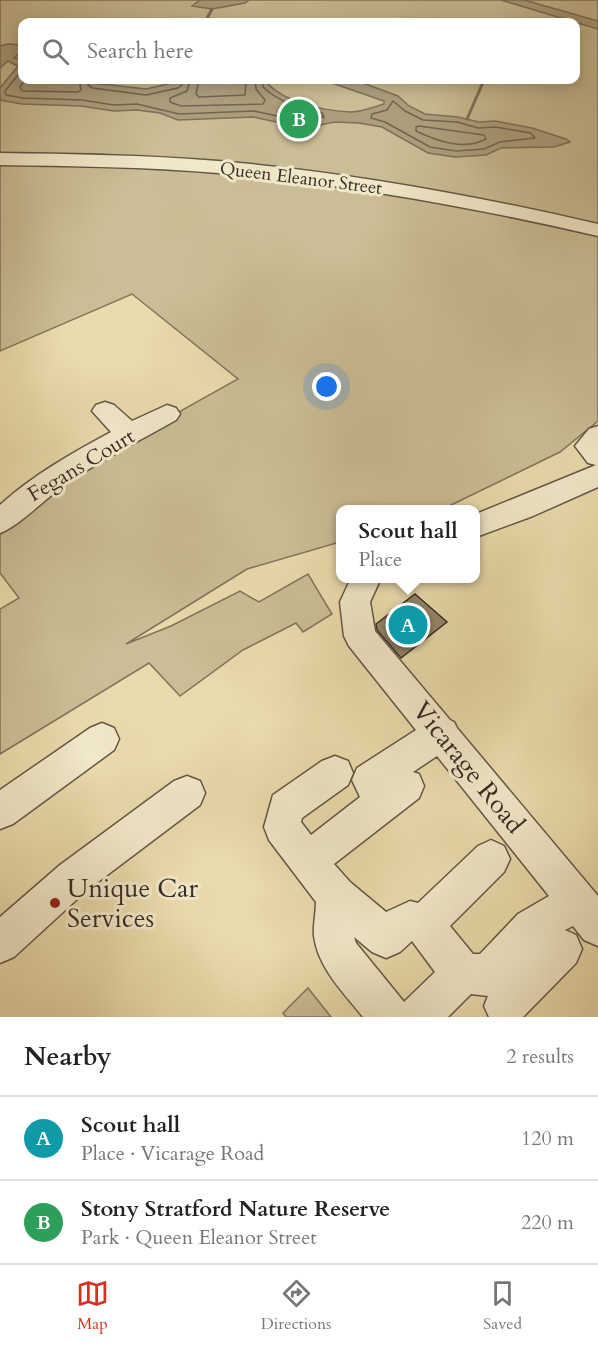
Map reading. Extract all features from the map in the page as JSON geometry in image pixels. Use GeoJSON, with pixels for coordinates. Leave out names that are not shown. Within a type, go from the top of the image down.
{"type":"FeatureCollection","features":[{"type":"Feature","properties":{"kind":"street","name":"Queen Eleanor Street"},"geometry":{"type":"LineString","coordinates":[[0,159],[136,162],[294,175],[423,194],[598,230]]}},
{"type":"Feature","properties":{"kind":"street"},"geometry":{"type":"LineString","coordinates":[[105,411],[130,434]]}},
{"type":"Feature","properties":{"kind":"street","name":"Fegans Court"},"geometry":{"type":"LineString","coordinates":[[5,508],[60,473],[167,414]]}},
{"type":"Feature","properties":{"kind":"street"},"geometry":{"type":"LineString","coordinates":[[598,436],[588,446],[598,456]]}},
{"type":"Feature","properties":{"kind":"street"},"geometry":{"type":"LineString","coordinates":[[480,524],[598,475]]}},
{"type":"Feature","properties":{"kind":"street","name":"Vicarage Road"},"geometry":{"type":"LineString","coordinates":[[360,590],[360,636],[588,913]]}},
{"type":"Feature","properties":{"kind":"street"},"geometry":{"type":"LineString","coordinates":[[308,861],[394,794],[370,780],[441,733]]}},
{"type":"Feature","properties":{"kind":"street"},"geometry":{"type":"LineString","coordinates":[[0,811],[102,739]]}},
{"type":"Feature","properties":{"kind":"street"},"geometry":{"type":"LineString","coordinates":[[335,773],[286,808],[282,827],[336,896],[386,938],[396,928],[410,921],[424,924],[447,956],[488,993]]}},
{"type":"Feature","properties":{"kind":"street"},"geometry":{"type":"LineString","coordinates":[[0,943],[73,878],[187,793]]}},
{"type":"Feature","properties":{"kind":"street"},"geometry":{"type":"LineString","coordinates":[[424,924],[491,859]]}},
{"type":"Feature","properties":{"kind":"street"},"geometry":{"type":"LineString","coordinates":[[336,896],[334,935],[339,954],[389,1017]]}},
{"type":"Feature","properties":{"kind":"street"},"geometry":{"type":"LineString","coordinates":[[488,993],[532,928],[588,913]]}},
{"type":"Feature","properties":{"kind":"street"},"geometry":{"type":"LineString","coordinates":[[418,1017],[488,993],[562,949]]}},
{"type":"Feature","properties":{"kind":"shaded area"},"geometry":{"type":"Polygon","coordinates":[[[0,0],[598,0],[598,421],[560,452],[451,505],[336,505],[336,543],[247,569],[126,644],[171,626],[240,591],[259,602],[308,574],[332,614],[303,632],[296,623],[243,650],[180,696],[149,663],[0,754],[0,609],[19,598],[0,573],[0,512],[238,379],[132,294],[0,351],[0,0]]]}},
{"type":"Feature","properties":{"kind":"shaded area"},"geometry":{"type":"Polygon","coordinates":[[[308,988],[331,1017],[286,1017],[283,1013],[308,988]]]}},
{"type":"Feature","properties":{"kind":"water"},"geometry":{"type":"Polygon","coordinates":[[[200,0],[249,0],[245,3],[212,9],[192,6],[200,0]]]}},
{"type":"Feature","properties":{"kind":"water"},"geometry":{"type":"Polygon","coordinates":[[[501,0],[524,0],[598,21],[598,29],[580,24],[580,18],[561,18],[501,0]]]}},
{"type":"Feature","properties":{"kind":"water"},"geometry":{"type":"Polygon","coordinates":[[[18,45],[18,54],[14,58],[18,58],[18,66],[8,61],[0,68],[0,46],[18,45]]]}},
{"type":"Feature","properties":{"kind":"water"},"geometry":{"type":"Polygon","coordinates":[[[18,66],[18,84],[102,84],[146,89],[168,84],[268,84],[284,96],[306,105],[351,112],[384,104],[384,101],[335,84],[366,84],[398,96],[409,106],[425,114],[458,117],[479,122],[495,121],[532,128],[570,142],[554,147],[501,148],[486,155],[455,157],[428,153],[382,127],[359,123],[335,122],[305,128],[253,117],[178,120],[160,113],[137,110],[114,111],[81,106],[22,104],[0,100],[0,88],[18,66]]]}},
{"type":"Feature","properties":{"kind":"building"},"geometry":{"type":"Polygon","coordinates":[[[415,594],[447,622],[401,658],[377,630],[376,624],[415,594]]]}},
{"type":"Feature","properties":{"kind":"waterway"},"geometry":{"type":"LineString","coordinates":[[207,18],[212,9]]}},
{"type":"Feature","properties":{"kind":"waterway"},"geometry":{"type":"LineString","coordinates":[[467,119],[482,84]]}},
{"type":"Feature","properties":{"kind":"place","name":"Stony Stratford Nature Reserve"},"geometry":{"type":"Point","coordinates":[299,119]}},
{"type":"Feature","properties":{"kind":"place","name":"Scout hall"},"geometry":{"type":"Point","coordinates":[408,625]}},
{"type":"Feature","properties":{"kind":"place","name":"Unique Car Services"},"geometry":{"type":"Point","coordinates":[55,903]}}]}
